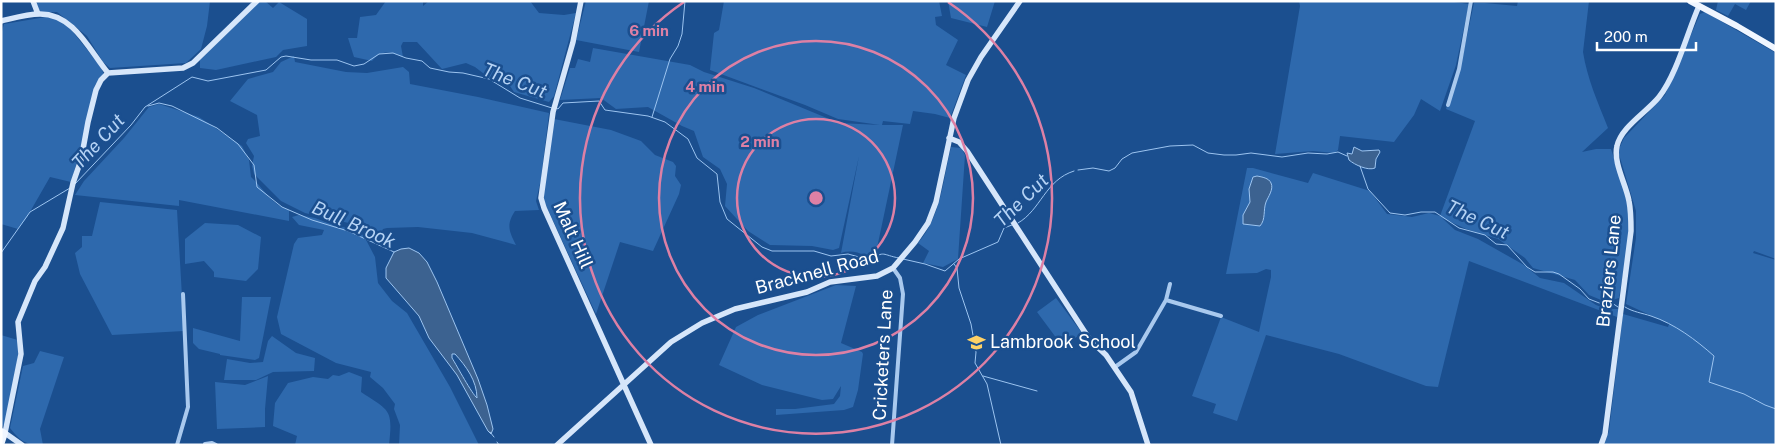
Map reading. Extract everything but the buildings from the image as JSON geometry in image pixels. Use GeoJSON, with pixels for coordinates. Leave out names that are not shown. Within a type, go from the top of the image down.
{"type":"FeatureCollection","features":[{"type":"Feature","properties":{"kind":"main road"},"geometry":{"type":"LineString","coordinates":[[1690,1],[1776,49]]}},
{"type":"Feature","properties":{"kind":"main road"},"geometry":{"type":"LineString","coordinates":[[1,445],[3,432]]}},
{"type":"Feature","properties":{"kind":"street"},"geometry":{"type":"LineString","coordinates":[[33,1],[38,14]]}},
{"type":"Feature","properties":{"kind":"street"},"geometry":{"type":"LineString","coordinates":[[22,445],[3,432],[21,354],[18,322],[34,281],[45,267],[63,228],[72,183],[81,160],[96,90],[101,80],[108,72],[184,68],[193,63],[256,1]]}},
{"type":"Feature","properties":{"kind":"street","name":"Malt Hill"},"geometry":{"type":"LineString","coordinates":[[581,1],[573,42],[554,108],[541,198],[651,445]]}},
{"type":"Feature","properties":{"kind":"street","name":"Bracknell Road"},"geometry":{"type":"LineString","coordinates":[[557,445],[671,342],[702,323],[735,309],[807,292],[830,282],[877,276],[893,268],[916,242],[928,223],[936,202],[949,138],[968,80],[981,57],[1020,1]]}},
{"type":"Feature","properties":{"kind":"street"},"geometry":{"type":"LineString","coordinates":[[1448,105],[1459,69],[1471,1]]}},
{"type":"Feature","properties":{"kind":"street","name":"Braziers Lane"},"geometry":{"type":"LineString","coordinates":[[1601,445],[1605,434],[1631,232],[1630,201],[1618,164],[1616,147],[1623,132],[1659,96],[1676,63],[1699,6]]}},
{"type":"Feature","properties":{"kind":"street"},"geometry":{"type":"LineString","coordinates":[[1,20],[38,14],[52,14],[67,22],[82,36],[94,56],[108,72]]}},
{"type":"Feature","properties":{"kind":"street"},"geometry":{"type":"LineString","coordinates":[[949,138],[959,142],[967,151],[1090,340],[1106,355],[1115,367],[1131,392],[1147,442],[1152,445]]}},
{"type":"Feature","properties":{"kind":"street","name":"Cricketers Lane"},"geometry":{"type":"LineString","coordinates":[[892,445],[903,294],[900,278],[893,268]]}},
{"type":"Feature","properties":{"kind":"street"},"geometry":{"type":"LineString","coordinates":[[1115,367],[1136,352],[1166,300],[1170,284]]}},
{"type":"Feature","properties":{"kind":"street"},"geometry":{"type":"LineString","coordinates":[[177,445],[188,408],[183,294]]}},
{"type":"Feature","properties":{"kind":"street"},"geometry":{"type":"LineString","coordinates":[[1166,300],[1221,316]]}},
{"type":"Feature","properties":{"kind":"street"},"geometry":{"type":"LineString","coordinates":[[205,444],[212,443],[216,445]]}},
{"type":"Feature","properties":{"kind":"shaded area"},"geometry":{"type":"Polygon","coordinates":[[[35,1],[210,1],[207,26],[201,49],[186,63],[110,68],[103,62],[87,36],[57,12],[40,12],[35,1]]]}},
{"type":"Feature","properties":{"kind":"shaded area"},"geometry":{"type":"Polygon","coordinates":[[[260,1],[265,1],[273,8],[279,2],[307,19],[307,46],[283,50],[276,57],[216,70],[200,68],[200,60],[260,1]]]}},
{"type":"Feature","properties":{"kind":"shaded area"},"geometry":{"type":"Polygon","coordinates":[[[386,1],[423,1],[423,6],[429,1],[530,1],[539,13],[564,15],[576,13],[554,96],[549,102],[514,92],[508,83],[501,80],[492,80],[475,67],[466,63],[442,69],[417,42],[403,42],[401,46],[403,57],[383,53],[372,61],[354,57],[348,38],[357,38],[360,17],[376,15],[386,1]]]}},
{"type":"Feature","properties":{"kind":"shaded area"},"geometry":{"type":"Polygon","coordinates":[[[586,1],[649,1],[639,52],[576,40],[586,1]]]}},
{"type":"Feature","properties":{"kind":"shaded area"},"geometry":{"type":"Polygon","coordinates":[[[724,1],[939,1],[942,16],[935,17],[936,25],[958,40],[946,65],[966,75],[950,118],[913,111],[910,124],[883,121],[882,125],[903,125],[877,248],[868,258],[855,252],[841,253],[859,156],[839,248],[833,250],[812,246],[770,245],[748,231],[725,206],[727,184],[720,169],[703,157],[694,131],[648,107],[616,109],[601,98],[560,100],[570,68],[575,68],[578,59],[590,62],[593,48],[690,65],[704,72],[754,88],[839,123],[880,125],[838,119],[710,70],[714,33],[719,30],[724,1]]]}},
{"type":"Feature","properties":{"kind":"shaded area"},"geometry":{"type":"Polygon","coordinates":[[[948,1],[995,1],[987,27],[951,18],[948,1]]]}},
{"type":"Feature","properties":{"kind":"shaded area"},"geometry":{"type":"Polygon","coordinates":[[[1299,1],[1447,1],[1469,4],[1456,65],[1440,111],[1421,99],[1414,115],[1394,142],[1340,136],[1338,150],[1334,153],[1313,151],[1275,154],[1300,6],[1299,1]]]}},
{"type":"Feature","properties":{"kind":"shaded area"},"geometry":{"type":"Polygon","coordinates":[[[1518,1],[1589,1],[1583,52],[1590,81],[1608,128],[1582,152],[1596,149],[1611,149],[1622,181],[1629,213],[1629,234],[1619,298],[1606,302],[1589,295],[1575,280],[1533,268],[1525,258],[1498,239],[1466,229],[1442,218],[1455,230],[1478,239],[1524,265],[1540,278],[1564,283],[1596,305],[1606,309],[1619,309],[1617,317],[1469,261],[1438,387],[1426,386],[1339,354],[1266,335],[1237,421],[1213,413],[1216,404],[1192,396],[1221,317],[1259,332],[1271,277],[1271,270],[1266,269],[1257,273],[1226,274],[1247,168],[1308,183],[1313,173],[1370,191],[1387,214],[1412,217],[1429,213],[1440,216],[1475,121],[1446,109],[1463,55],[1474,3],[1517,6],[1518,1]]]}},
{"type":"Feature","properties":{"kind":"shaded area"},"geometry":{"type":"Polygon","coordinates":[[[1718,1],[1751,1],[1746,10],[1735,4],[1728,16],[1716,10],[1718,1]]]}},
{"type":"Feature","properties":{"kind":"shaded area"},"geometry":{"type":"Polygon","coordinates":[[[1705,12],[1776,53],[1776,259],[1754,251],[1753,253],[1776,260],[1776,445],[1604,445],[1609,431],[1623,314],[1668,327],[1669,324],[1626,304],[1636,238],[1636,211],[1618,151],[1624,138],[1665,95],[1700,14],[1705,12]]]}},
{"type":"Feature","properties":{"kind":"shaded area"},"geometry":{"type":"Polygon","coordinates":[[[52,16],[69,27],[101,67],[104,75],[95,85],[82,145],[71,182],[50,177],[18,229],[1,224],[1,35],[4,24],[52,16]]]}},
{"type":"Feature","properties":{"kind":"shaded area"},"geometry":{"type":"Polygon","coordinates":[[[294,56],[295,62],[346,72],[367,73],[403,67],[409,72],[410,84],[549,113],[541,179],[536,201],[539,210],[515,211],[510,220],[510,228],[516,245],[472,233],[418,227],[387,228],[383,229],[381,233],[370,233],[353,224],[305,213],[281,201],[254,174],[252,166],[254,156],[246,143],[248,139],[260,136],[257,115],[230,101],[248,79],[273,72],[281,62],[294,56]]]}},
{"type":"Feature","properties":{"kind":"shaded area"},"geometry":{"type":"Polygon","coordinates":[[[159,104],[199,117],[242,146],[249,160],[251,177],[272,200],[289,210],[289,221],[179,200],[179,206],[75,195],[84,181],[124,138],[149,107],[159,104]]]}},
{"type":"Feature","properties":{"kind":"shaded area"},"geometry":{"type":"Polygon","coordinates":[[[554,119],[611,130],[641,141],[655,155],[673,162],[676,166],[675,176],[681,185],[679,194],[653,251],[620,242],[596,314],[543,199],[554,119]]]}},
{"type":"Feature","properties":{"kind":"shaded area"},"geometry":{"type":"Polygon","coordinates":[[[951,147],[961,148],[965,155],[958,259],[943,267],[923,263],[929,251],[918,243],[932,222],[940,198],[951,147]]]}},
{"type":"Feature","properties":{"kind":"shaded area"},"geometry":{"type":"Polygon","coordinates":[[[1354,147],[1362,151],[1379,150],[1375,168],[1362,167],[1349,160],[1347,153],[1352,154],[1354,147]]]}},
{"type":"Feature","properties":{"kind":"shaded area"},"geometry":{"type":"Polygon","coordinates":[[[1257,176],[1267,179],[1272,185],[1260,226],[1243,224],[1243,215],[1250,202],[1249,189],[1253,177],[1257,176]]]}},
{"type":"Feature","properties":{"kind":"shaded area"},"geometry":{"type":"Polygon","coordinates":[[[100,202],[177,210],[184,331],[112,335],[80,274],[75,253],[82,247],[82,236],[92,236],[100,202]]]}},
{"type":"Feature","properties":{"kind":"shaded area"},"geometry":{"type":"Polygon","coordinates":[[[299,215],[315,218],[339,227],[355,228],[364,236],[375,257],[378,283],[392,301],[407,313],[450,387],[479,445],[399,445],[400,425],[394,409],[395,404],[383,388],[370,377],[371,372],[336,363],[281,334],[277,317],[294,244],[298,238],[322,235],[324,230],[299,225],[292,217],[299,215]]]}},
{"type":"Feature","properties":{"kind":"shaded area"},"geometry":{"type":"Polygon","coordinates":[[[205,223],[238,225],[261,237],[258,269],[246,281],[214,277],[214,272],[204,261],[185,264],[185,239],[205,223]]]}},
{"type":"Feature","properties":{"kind":"shaded area"},"geometry":{"type":"Polygon","coordinates":[[[409,248],[419,253],[427,262],[437,282],[478,379],[493,429],[491,434],[457,375],[429,338],[419,316],[386,278],[386,268],[394,252],[409,248]],[[452,354],[452,358],[477,398],[477,392],[470,374],[455,354],[452,354]]]}},
{"type":"Feature","properties":{"kind":"shaded area"},"geometry":{"type":"Polygon","coordinates":[[[836,285],[856,286],[841,343],[863,354],[858,390],[853,407],[844,410],[776,415],[776,409],[795,409],[834,404],[840,396],[841,386],[833,399],[822,400],[762,385],[719,365],[736,327],[758,315],[836,285]]]}},
{"type":"Feature","properties":{"kind":"shaded area"},"geometry":{"type":"Polygon","coordinates":[[[242,297],[271,297],[259,358],[255,360],[220,355],[199,349],[193,343],[193,328],[240,341],[242,297]]]}},
{"type":"Feature","properties":{"kind":"shaded area"},"geometry":{"type":"Polygon","coordinates":[[[1056,298],[1082,333],[1063,347],[1037,312],[1056,298]]]}},
{"type":"Feature","properties":{"kind":"shaded area"},"geometry":{"type":"Polygon","coordinates":[[[1,335],[21,341],[5,425],[1,426],[1,335]]]}},
{"type":"Feature","properties":{"kind":"shaded area"},"geometry":{"type":"Polygon","coordinates":[[[272,336],[296,353],[315,358],[314,371],[273,372],[256,380],[224,380],[227,359],[250,363],[263,362],[268,341],[272,336]]]}},
{"type":"Feature","properties":{"kind":"shaded area"},"geometry":{"type":"Polygon","coordinates":[[[40,351],[64,357],[40,429],[43,445],[24,442],[10,428],[23,366],[34,363],[40,351]]]}},
{"type":"Feature","properties":{"kind":"shaded area"},"geometry":{"type":"Polygon","coordinates":[[[349,372],[362,377],[361,392],[384,408],[390,417],[389,445],[295,445],[297,436],[273,426],[275,403],[288,383],[313,377],[328,379],[333,375],[339,376],[349,372]]]}},
{"type":"Feature","properties":{"kind":"shaded area"},"geometry":{"type":"Polygon","coordinates":[[[268,376],[265,427],[217,429],[215,382],[245,385],[268,376]]]}},
{"type":"Feature","properties":{"kind":"waterway"},"geometry":{"type":"LineString","coordinates":[[652,117],[670,59],[678,46],[682,34],[685,1]]}},
{"type":"Feature","properties":{"kind":"waterway","name":"The Cut"},"geometry":{"type":"LineString","coordinates":[[75,184],[131,125],[145,107],[192,77],[208,81],[266,70],[281,57],[286,56],[311,60],[337,60],[354,66],[364,64],[379,54],[393,53],[422,61],[430,68],[489,79],[520,98],[552,108]]}},
{"type":"Feature","properties":{"kind":"waterway","name":"The Cut"},"geometry":{"type":"LineString","coordinates":[[556,108],[558,109],[563,103],[599,101],[605,110],[648,116],[665,122],[688,139],[697,158],[717,174],[720,202],[727,219],[762,247],[772,251],[814,251],[831,256],[848,254],[870,260],[881,254],[899,258]]}},
{"type":"Feature","properties":{"kind":"waterway","name":"Bull Brook"},"geometry":{"type":"LineString","coordinates":[[148,106],[159,103],[172,106],[217,128],[238,144],[254,165],[257,187],[282,207],[312,220],[348,231],[394,252]]}},
{"type":"Feature","properties":{"kind":"waterway","name":"The Cut"},"geometry":{"type":"LineString","coordinates":[[1078,170],[1093,168],[1109,171],[1132,153],[1170,146],[1193,145],[1208,153],[1224,155],[1251,153],[1282,157],[1308,153],[1327,154],[1338,152],[1347,156]]}},
{"type":"Feature","properties":{"kind":"waterway","name":"The Cut"},"geometry":{"type":"LineString","coordinates":[[1360,166],[1368,189],[1390,213],[1405,215],[1435,212],[1459,228],[1485,235],[1496,244],[1507,245],[1527,267],[1535,272],[1559,274],[1580,289],[1589,299],[1607,306],[1612,303],[1618,307]]}},
{"type":"Feature","properties":{"kind":"waterway","name":"The Cut"},"geometry":{"type":"LineString","coordinates":[[1018,223],[1032,211],[1056,181],[1074,171]]}},
{"type":"Feature","properties":{"kind":"waterway","name":"The Cut"},"geometry":{"type":"LineString","coordinates":[[1,253],[30,212],[70,188]]}},
{"type":"Feature","properties":{"kind":"waterway","name":"The Cut"},"geometry":{"type":"LineString","coordinates":[[903,259],[945,271],[959,259],[998,242],[1004,228],[1012,225]]}},
{"type":"Feature","properties":{"kind":"waterway"},"geometry":{"type":"LineString","coordinates":[[954,264],[957,268],[959,288],[971,324],[976,352],[975,363],[987,384],[1001,445]]}},
{"type":"Feature","properties":{"kind":"waterway","name":"The Cut"},"geometry":{"type":"LineString","coordinates":[[1625,307],[1668,323],[1692,338],[1714,356],[1709,382],[1744,394],[1776,409]]}},
{"type":"Feature","properties":{"kind":"waterway"},"geometry":{"type":"LineString","coordinates":[[983,376],[1037,391]]}},
{"type":"Feature","properties":{"kind":"waterway","name":"Bull Brook"},"geometry":{"type":"LineString","coordinates":[[490,432],[494,437]]}},
{"type":"Feature","properties":{"kind":"place","name":"Lambrook School"},"geometry":{"type":"Point","coordinates":[976,342]}}]}
